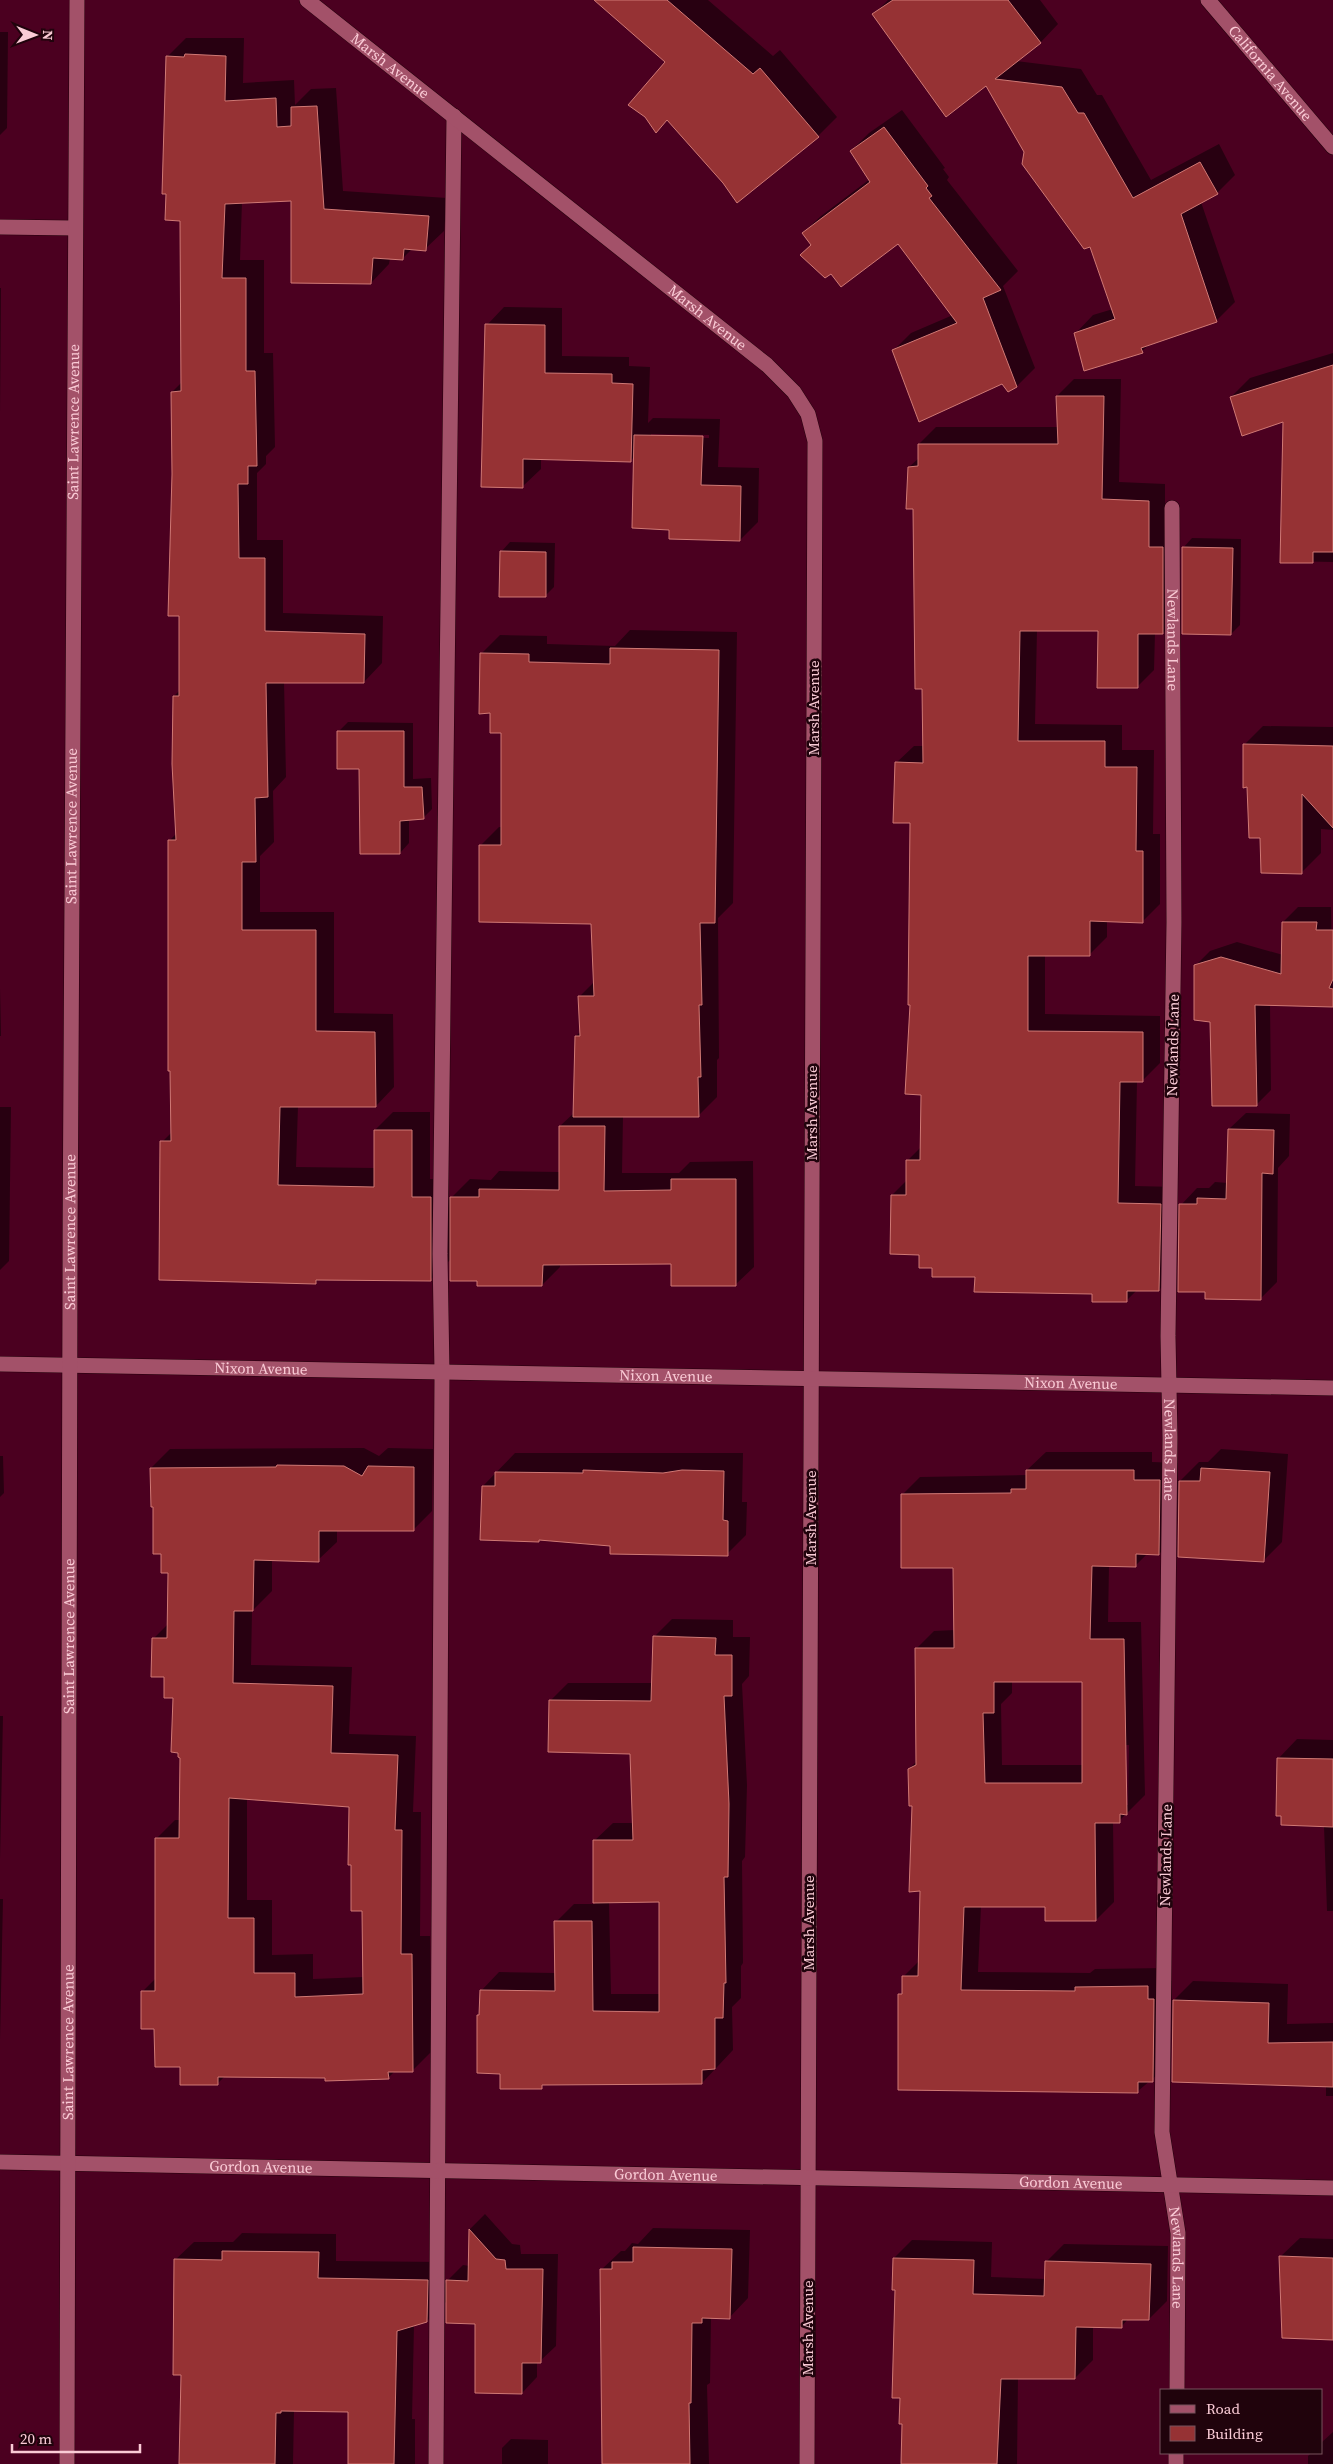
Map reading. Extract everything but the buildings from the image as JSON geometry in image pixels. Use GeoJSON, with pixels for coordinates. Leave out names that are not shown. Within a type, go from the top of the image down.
{"type":"FeatureCollection","features":[{"type":"Feature","properties":{"kind":"street","name":"Saint Lawrence Avenue"},"geometry":{"type":"LineString","coordinates":[[66,2464],[69,2163],[71,1366],[70,737],[77,0]]}},
{"type":"Feature","properties":{"kind":"street","name":"Marsh Avenue"},"geometry":{"type":"LineString","coordinates":[[307,0],[767,365],[794,392],[808,414],[815,440],[807,2464]]}},
{"type":"Feature","properties":{"kind":"street","name":"California Avenue"},"geometry":{"type":"LineString","coordinates":[[1208,0],[1333,147]]}},
{"type":"Feature","properties":{"kind":"street"},"geometry":{"type":"LineString","coordinates":[[436,2464],[442,1372],[440,1244],[454,116]]}},
{"type":"Feature","properties":{"kind":"street"},"geometry":{"type":"LineString","coordinates":[[0,227],[74,228]]}},
{"type":"Feature","properties":{"kind":"street","name":"Newlands Lane"},"geometry":{"type":"LineString","coordinates":[[1172,508],[1174,922],[1162,2132],[1178,2234],[1177,2389]]}},
{"type":"Feature","properties":{"kind":"street","name":"Nixon Avenue"},"geometry":{"type":"LineString","coordinates":[[0,1364],[1333,1388]]}},
{"type":"Feature","properties":{"kind":"street","name":"Gordon Avenue"},"geometry":{"type":"LineString","coordinates":[[0,2162],[1333,2188]]}}]}
